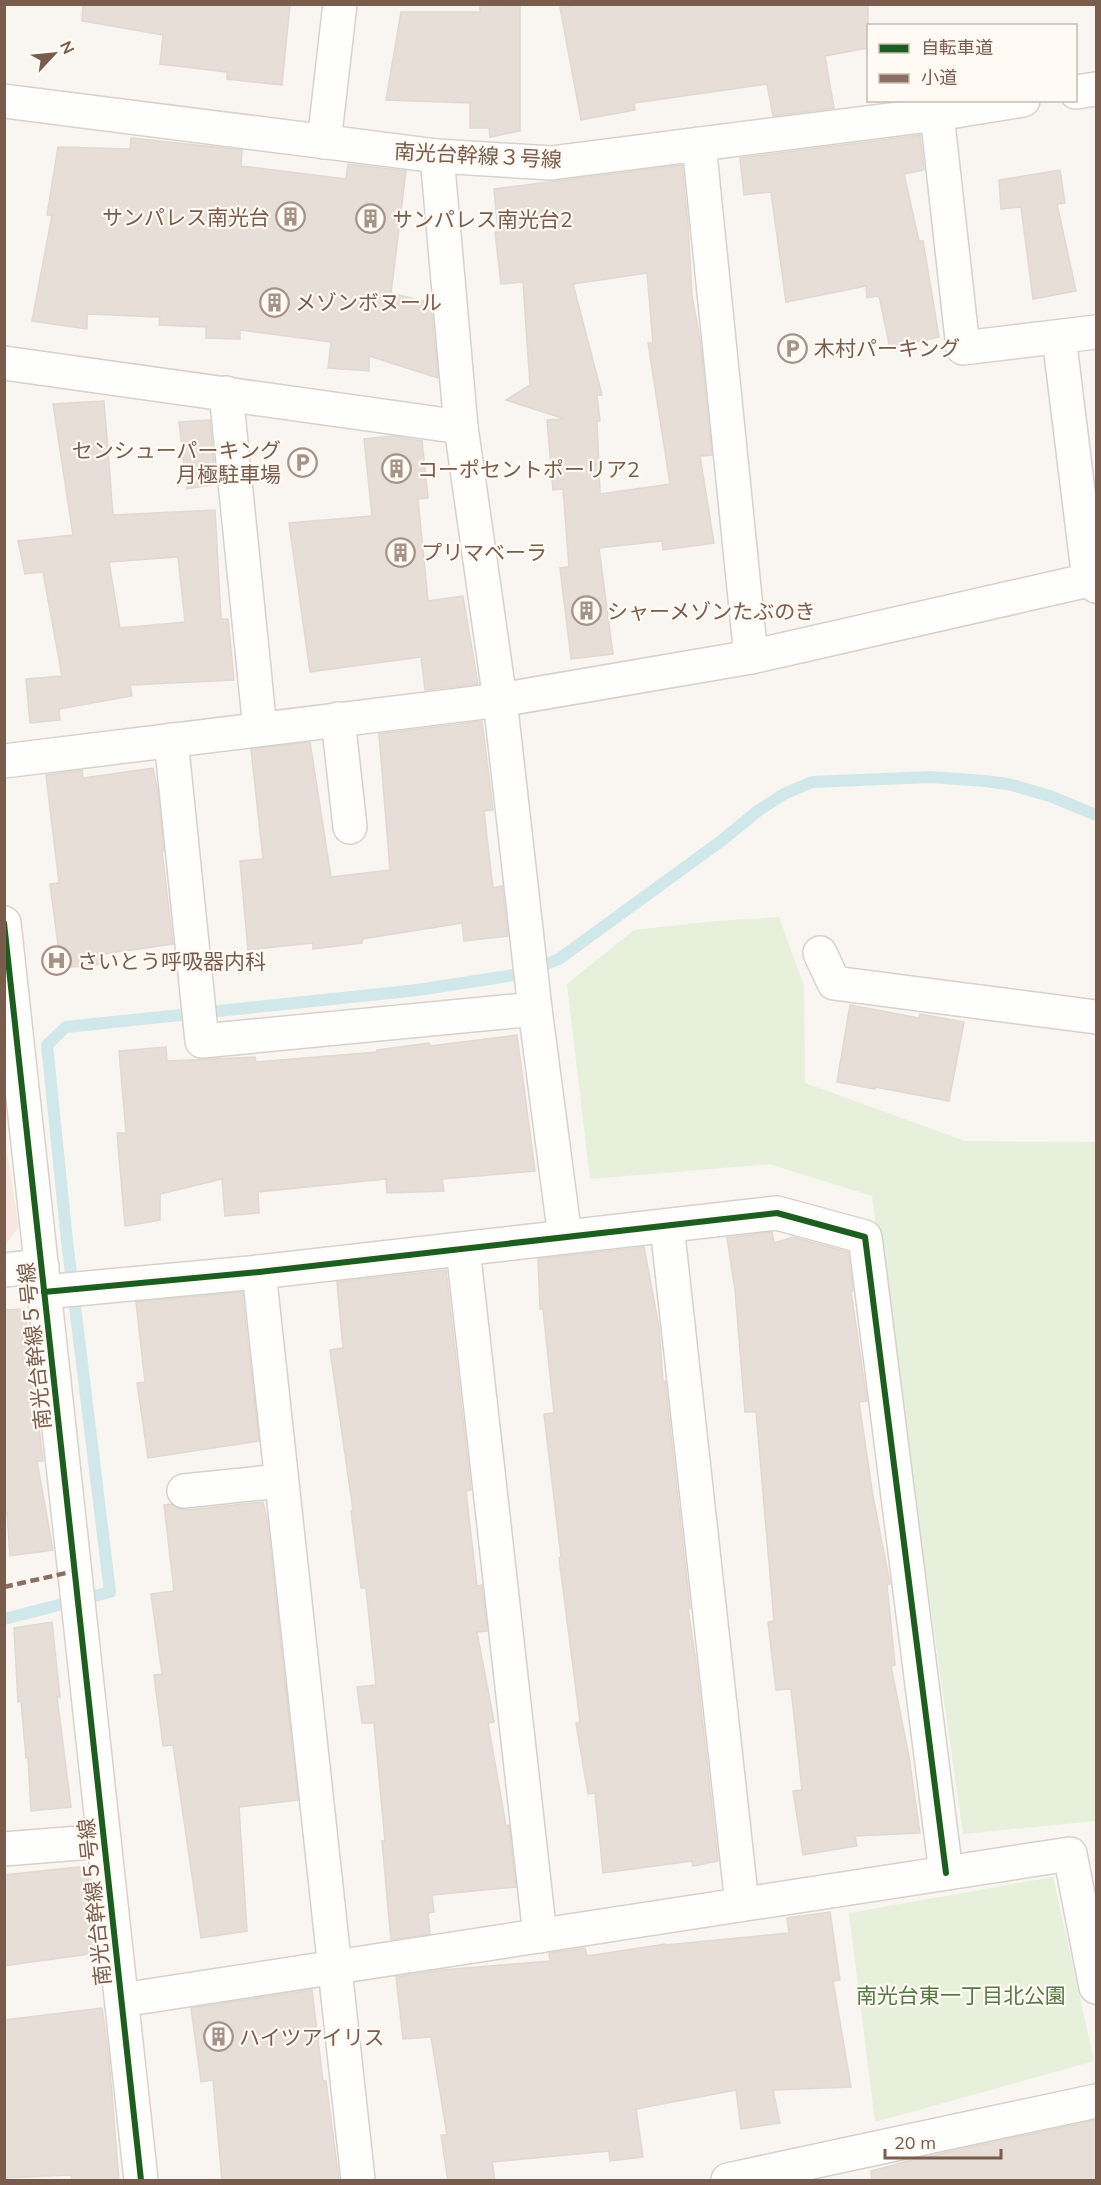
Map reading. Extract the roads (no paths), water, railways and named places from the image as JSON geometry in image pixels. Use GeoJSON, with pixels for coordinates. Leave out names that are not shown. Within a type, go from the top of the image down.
{"type":"FeatureCollection","features":[{"type":"Feature","properties":{"kind":"street"},"geometry":{"type":"LineString","coordinates":[[324,142],[340,4]]}},
{"type":"Feature","properties":{"kind":"street"},"geometry":{"type":"LineString","coordinates":[[1077,92],[1096,89]]}},
{"type":"Feature","properties":{"kind":"street","name":"南光台幹線３号線"},"geometry":{"type":"LineString","coordinates":[[4,101],[437,156],[551,163],[937,114],[1011,102]]}},
{"type":"Feature","properties":{"kind":"street"},"geometry":{"type":"LineString","coordinates":[[937,114],[963,348],[1096,332]]}},
{"type":"Feature","properties":{"kind":"street"},"geometry":{"type":"LineString","coordinates":[[699,144],[751,657]]}},
{"type":"Feature","properties":{"kind":"street"},"geometry":{"type":"LineString","coordinates":[[437,156],[461,427],[500,700],[565,1237]]}},
{"type":"Feature","properties":{"kind":"street"},"geometry":{"type":"LineString","coordinates":[[4,761],[500,700],[751,657],[1093,583],[1059,337]]}},
{"type":"Feature","properties":{"kind":"street"},"geometry":{"type":"LineString","coordinates":[[4,363],[461,427]]}},
{"type":"Feature","properties":{"kind":"street"},"geometry":{"type":"LineString","coordinates":[[226,393],[260,729]]}},
{"type":"Feature","properties":{"kind":"street"},"geometry":{"type":"LineString","coordinates":[[338,720],[350,827]]}},
{"type":"Feature","properties":{"kind":"street"},"geometry":{"type":"LineString","coordinates":[[171,740],[202,1041],[533,986]]}},
{"type":"Feature","properties":{"kind":"street","name":"南光台幹線５号線"},"geometry":{"type":"LineString","coordinates":[[4,923],[11,1034],[50,1283],[76,1587],[141,2181]]}},
{"type":"Feature","properties":{"kind":"street"},"geometry":{"type":"LineString","coordinates":[[820,953],[834,983],[1096,1017]]}},
{"type":"Feature","properties":{"kind":"street"},"geometry":{"type":"LineString","coordinates":[[4,1270],[50,1283],[99,1287],[259,1272],[777,1213],[865,1237],[946,1873]]}},
{"type":"Feature","properties":{"kind":"street"},"geometry":{"type":"LineString","coordinates":[[667,1226],[742,1904]]}},
{"type":"Feature","properties":{"kind":"street"},"geometry":{"type":"LineString","coordinates":[[464,1249],[540,1936]]}},
{"type":"Feature","properties":{"kind":"street"},"geometry":{"type":"LineString","coordinates":[[259,1272],[358,2181]]}},
{"type":"Feature","properties":{"kind":"street"},"geometry":{"type":"LineString","coordinates":[[184,1491],[280,1480]]}},
{"type":"Feature","properties":{"kind":"street"},"geometry":{"type":"LineString","coordinates":[[4,1850],[104,1841]]}},
{"type":"Feature","properties":{"kind":"street"},"geometry":{"type":"LineString","coordinates":[[122,2000],[1070,1854],[1096,1988]]}},
{"type":"Feature","properties":{"kind":"street"},"geometry":{"type":"LineString","coordinates":[[728,2181],[1096,2101]]}},
{"type":"Feature","properties":{"kind":"waterway"},"geometry":{"type":"LineString","coordinates":[[4,1619],[110,1592],[67,1241],[47,1045],[66,1027],[418,990],[520,974],[559,959],[721,841],[759,810],[784,794],[812,782],[930,777],[985,781],[1008,784],[1050,796],[1096,815]]}},
{"type":"Feature","properties":{"kind":"place","name":"サンパレス南光台"},"geometry":{"type":"Point","coordinates":[291,217]}},
{"type":"Feature","properties":{"kind":"place","name":"サンパレス南光台2"},"geometry":{"type":"Point","coordinates":[371,219]}},
{"type":"Feature","properties":{"kind":"place","name":"メゾンボヌール"},"geometry":{"type":"Point","coordinates":[274,302]}},
{"type":"Feature","properties":{"kind":"place","name":"木村パーキング"},"geometry":{"type":"Point","coordinates":[793,348]}},
{"type":"Feature","properties":{"kind":"place","name":"センシューパーキング 月極駐車場"},"geometry":{"type":"Point","coordinates":[302,462]}},
{"type":"Feature","properties":{"kind":"place","name":"コーポセントポーリア2"},"geometry":{"type":"Point","coordinates":[396,469]}},
{"type":"Feature","properties":{"kind":"place","name":"プリマベーラ"},"geometry":{"type":"Point","coordinates":[400,552]}},
{"type":"Feature","properties":{"kind":"place","name":"シャーメゾンたぶのき"},"geometry":{"type":"Point","coordinates":[586,611]}},
{"type":"Feature","properties":{"kind":"place","name":"さいとう呼吸器内科"},"geometry":{"type":"Point","coordinates":[56,961]}},
{"type":"Feature","properties":{"kind":"place","name":"ハイツアイリス"},"geometry":{"type":"Point","coordinates":[218,2037]}},
{"type":"Feature","properties":{"kind":"park label","name":"南光台東一丁目北公園"},"geometry":{"type":"Point","coordinates":[961,1995]}}]}
